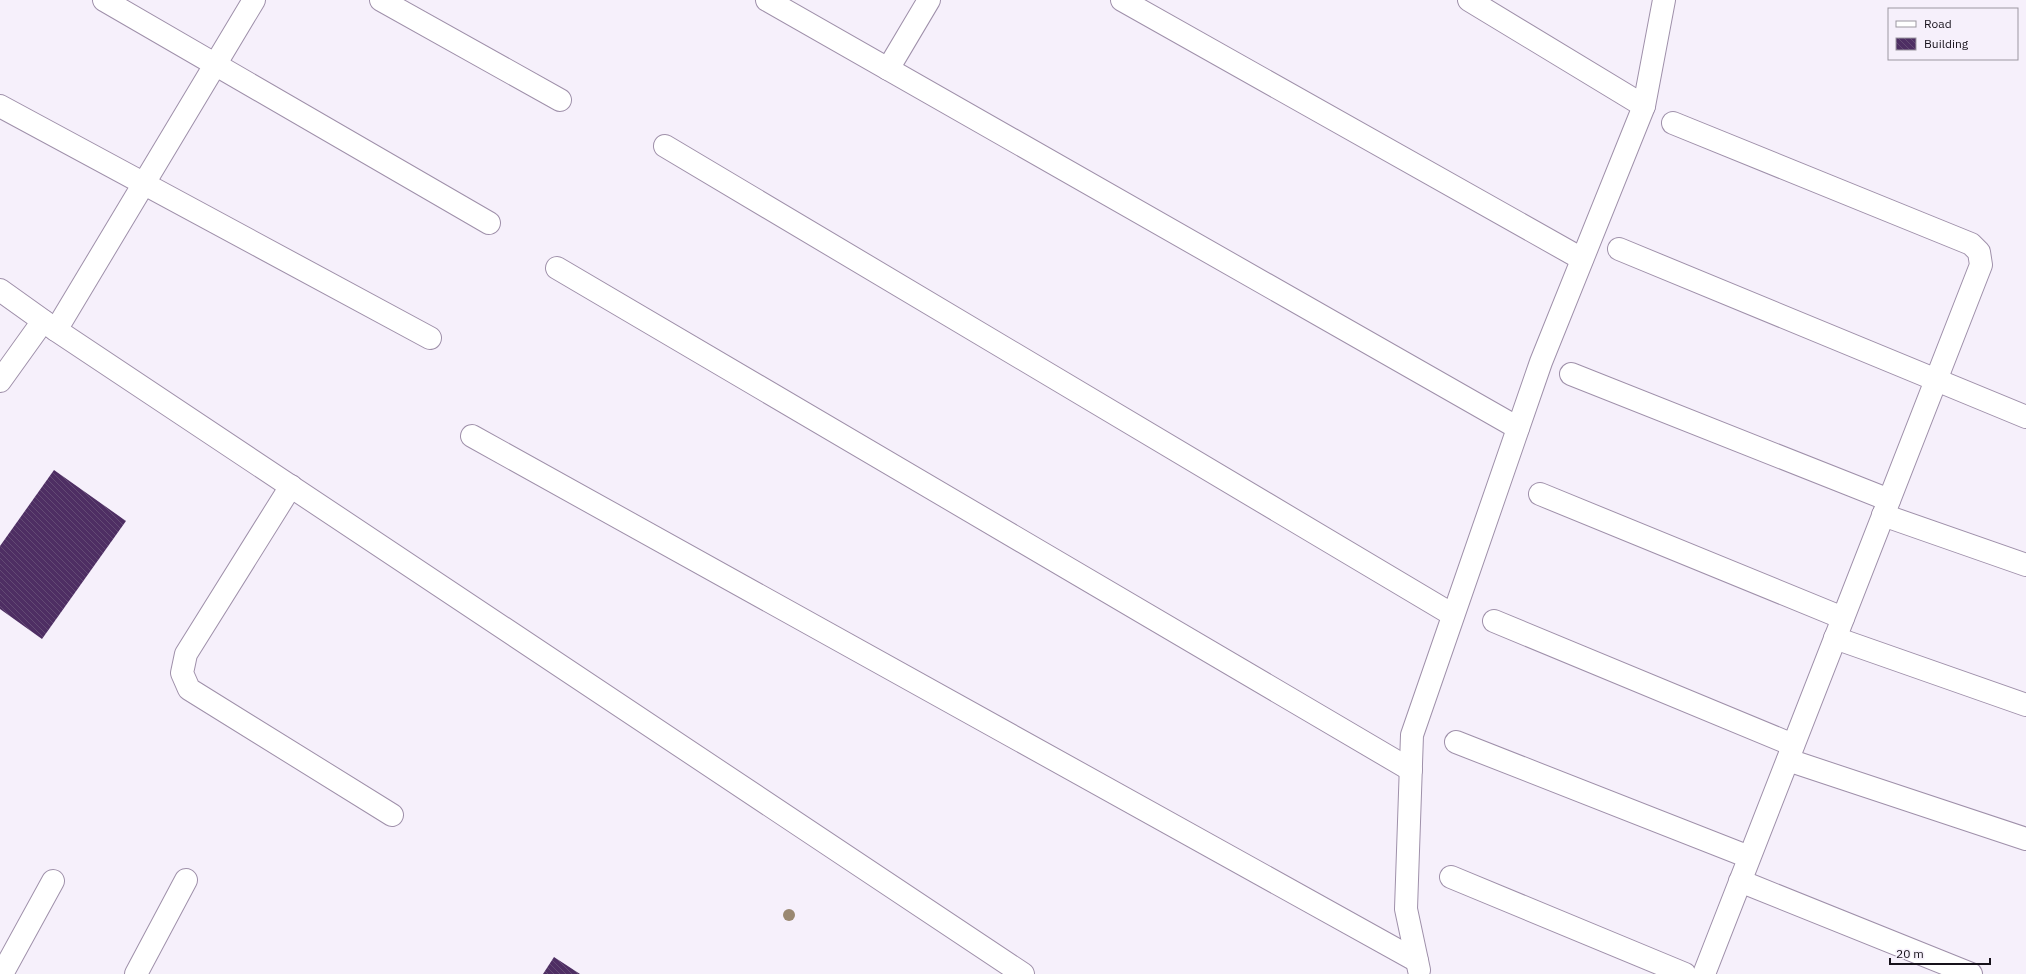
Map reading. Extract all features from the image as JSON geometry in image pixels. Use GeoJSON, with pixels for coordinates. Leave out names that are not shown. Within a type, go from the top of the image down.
{"type":"FeatureCollection","features":[{"type":"Feature","properties":{"kind":"street"},"geometry":{"type":"LineString","coordinates":[[104,0],[489,223]]}},
{"type":"Feature","properties":{"kind":"street"},"geometry":{"type":"LineString","coordinates":[[0,381],[49,325],[144,184],[254,0]]}},
{"type":"Feature","properties":{"kind":"street"},"geometry":{"type":"LineString","coordinates":[[381,0],[560,100]]}},
{"type":"Feature","properties":{"kind":"street"},"geometry":{"type":"LineString","coordinates":[[766,0],[1518,428]]}},
{"type":"Feature","properties":{"kind":"street"},"geometry":{"type":"LineString","coordinates":[[888,69],[929,0]]}},
{"type":"Feature","properties":{"kind":"street"},"geometry":{"type":"LineString","coordinates":[[1122,0],[1582,259]]}},
{"type":"Feature","properties":{"kind":"street"},"geometry":{"type":"LineString","coordinates":[[1469,0],[1644,106]]}},
{"type":"Feature","properties":{"kind":"street"},"geometry":{"type":"LineString","coordinates":[[1419,968],[1406,909],[1412,736],[1541,362],[1644,106],[1664,0]]}},
{"type":"Feature","properties":{"kind":"street"},"geometry":{"type":"LineString","coordinates":[[0,106],[430,338]]}},
{"type":"Feature","properties":{"kind":"street"},"geometry":{"type":"LineString","coordinates":[[1673,124],[1971,244],[1980,252],[1981,264],[1704,974]]}},
{"type":"Feature","properties":{"kind":"street"},"geometry":{"type":"LineString","coordinates":[[665,146],[1453,615]]}},
{"type":"Feature","properties":{"kind":"street"},"geometry":{"type":"LineString","coordinates":[[1619,250],[2026,417]]}},
{"type":"Feature","properties":{"kind":"street"},"geometry":{"type":"LineString","coordinates":[[557,268],[1411,770]]}},
{"type":"Feature","properties":{"kind":"street"},"geometry":{"type":"LineString","coordinates":[[0,290],[49,325],[1023,974]]}},
{"type":"Feature","properties":{"kind":"street"},"geometry":{"type":"LineString","coordinates":[[1571,374],[2026,565]]}},
{"type":"Feature","properties":{"kind":"street"},"geometry":{"type":"LineString","coordinates":[[472,436],[1419,968]]}},
{"type":"Feature","properties":{"kind":"street"},"geometry":{"type":"LineString","coordinates":[[291,486],[186,654],[182,673],[189,689],[392,815]]}},
{"type":"Feature","properties":{"kind":"street"},"geometry":{"type":"LineString","coordinates":[[1540,494],[1843,618]]}},
{"type":"Feature","properties":{"kind":"street"},"geometry":{"type":"LineString","coordinates":[[1494,621],[1790,752],[2026,839]]}},
{"type":"Feature","properties":{"kind":"street"},"geometry":{"type":"LineString","coordinates":[[1835,638],[2026,705]]}},
{"type":"Feature","properties":{"kind":"street"},"geometry":{"type":"LineString","coordinates":[[1456,742],[1749,857]]}},
{"type":"Feature","properties":{"kind":"street"},"geometry":{"type":"LineString","coordinates":[[1451,877],[1685,974]]}},
{"type":"Feature","properties":{"kind":"street"},"geometry":{"type":"LineString","coordinates":[[136,974],[186,880]]}},
{"type":"Feature","properties":{"kind":"street"},"geometry":{"type":"LineString","coordinates":[[2,974],[53,881]]}},
{"type":"Feature","properties":{"kind":"street"},"geometry":{"type":"LineString","coordinates":[[1740,881],[1971,974]]}},
{"type":"Feature","properties":{"kind":"building"},"geometry":{"type":"Polygon","coordinates":[[[54,470],[126,521],[42,639],[0,609],[0,546],[54,470]]]}},
{"type":"Feature","properties":{"kind":"building"},"geometry":{"type":"Polygon","coordinates":[[[554,957],[580,974],[543,974],[554,957]]]}}]}
